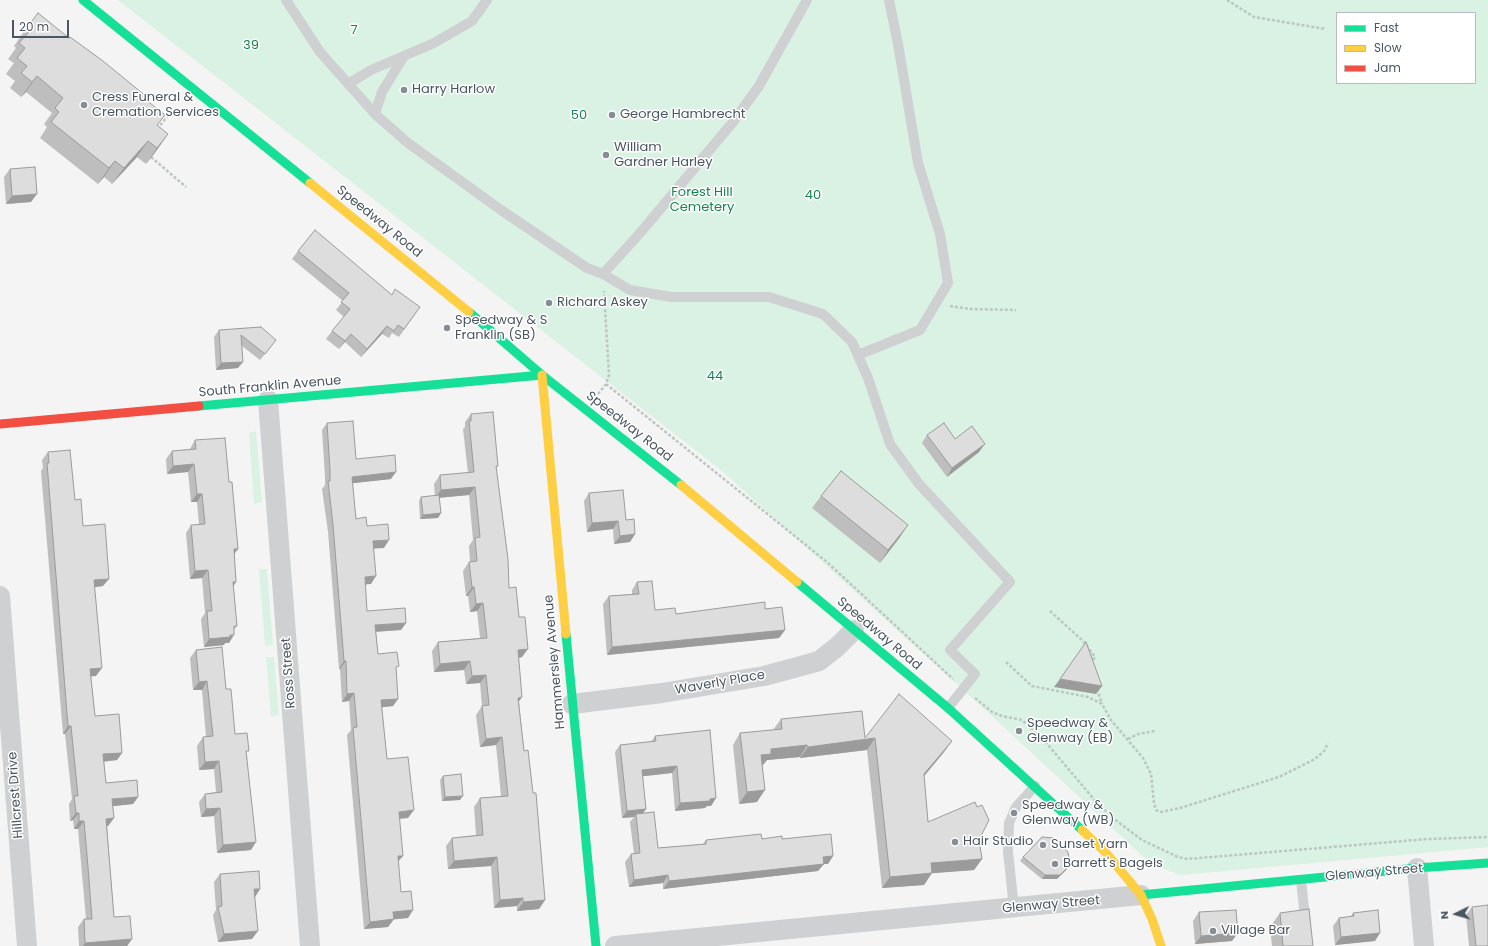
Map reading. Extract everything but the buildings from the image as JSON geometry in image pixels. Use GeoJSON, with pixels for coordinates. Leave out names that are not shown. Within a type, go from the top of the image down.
{"type":"FeatureCollection","features":[{"type":"Feature","properties":{"kind":"street","name":"Speedway Road"},"geometry":{"type":"LineString","coordinates":[[83,0],[479,320],[542,375],[655,463],[948,708],[1035,786],[1106,853],[1141,896],[1152,919],[1161,946]]}},
{"type":"Feature","properties":{"kind":"street","name":"South Franklin Avenue"},"geometry":{"type":"LineString","coordinates":[[0,424],[542,375]]}},
{"type":"Feature","properties":{"kind":"street","name":"Hammersley Avenue"},"geometry":{"type":"LineString","coordinates":[[542,375],[596,946]]}},
{"type":"Feature","properties":{"kind":"street","name":"Ross Street"},"geometry":{"type":"LineString","coordinates":[[268,400],[310,946]]}},
{"type":"Feature","properties":{"kind":"street","name":"Hillcrest Drive"},"geometry":{"type":"LineString","coordinates":[[0,596],[27,946]]}},
{"type":"Feature","properties":{"kind":"street","name":"Waverly Place"},"geometry":{"type":"LineString","coordinates":[[572,704],[662,693],[764,676],[819,661],[837,647],[854,630]]}},
{"type":"Feature","properties":{"kind":"street","name":"Glenway Street"},"geometry":{"type":"LineString","coordinates":[[614,946],[1417,868],[1488,863]]}},
{"type":"Feature","properties":{"kind":"street"},"geometry":{"type":"LineString","coordinates":[[1417,868],[1424,946]]}},
{"type":"Feature","properties":{"kind":"lane"},"geometry":{"type":"LineString","coordinates":[[286,0],[320,52],[375,114],[408,143],[501,210],[587,268],[603,274],[630,290],[671,297],[769,297],[823,314],[852,342],[878,404],[890,444],[920,484],[1010,582],[950,650],[975,674],[948,708]]}},
{"type":"Feature","properties":{"kind":"lane"},"geometry":{"type":"LineString","coordinates":[[348,84],[371,70],[434,43],[472,21],[487,0]]}},
{"type":"Feature","properties":{"kind":"lane"},"geometry":{"type":"LineString","coordinates":[[603,274],[641,232],[733,122],[760,86],[808,0]]}},
{"type":"Feature","properties":{"kind":"lane"},"geometry":{"type":"LineString","coordinates":[[858,355],[920,330],[948,283],[940,234],[918,163],[889,0]]}},
{"type":"Feature","properties":{"kind":"lane"},"geometry":{"type":"LineString","coordinates":[[375,114],[382,92],[404,56]]}},
{"type":"Feature","properties":{"kind":"lane"},"geometry":{"type":"LineString","coordinates":[[1014,908],[1008,852],[1009,823],[1016,807],[1035,786]]}},
{"type":"Feature","properties":{"kind":"lane"},"geometry":{"type":"LineString","coordinates":[[1300,880],[1308,946]]}},
{"type":"Feature","properties":{"kind":"path"},"geometry":{"type":"LineString","coordinates":[[1227,0],[1254,16],[1325,29]]}},
{"type":"Feature","properties":{"kind":"path"},"geometry":{"type":"LineString","coordinates":[[156,131],[173,110]]}},
{"type":"Feature","properties":{"kind":"path"},"geometry":{"type":"LineString","coordinates":[[151,157],[186,187]]}},
{"type":"Feature","properties":{"kind":"path"},"geometry":{"type":"LineString","coordinates":[[598,394],[606,384],[609,375],[603,274]]}},
{"type":"Feature","properties":{"kind":"path"},"geometry":{"type":"LineString","coordinates":[[936,303],[969,309],[1016,310]]}},
{"type":"Feature","properties":{"kind":"path"},"geometry":{"type":"LineString","coordinates":[[606,384],[827,562],[963,689],[992,712],[1002,716],[1022,720],[1043,739],[1098,804],[1118,822],[1142,840],[1178,857],[1187,859],[1428,839],[1488,836]]}},
{"type":"Feature","properties":{"kind":"path"},"geometry":{"type":"LineString","coordinates":[[1050,611],[1083,641],[1095,657],[1089,667]]}},
{"type":"Feature","properties":{"kind":"path"},"geometry":{"type":"LineString","coordinates":[[1006,662],[1032,686],[1088,697],[1102,704]]}},
{"type":"Feature","properties":{"kind":"path"},"geometry":{"type":"LineString","coordinates":[[1094,682],[1102,704],[1111,720],[1128,739],[1151,774],[1154,803],[1156,810],[1161,812],[1174,810],[1279,777],[1315,759],[1324,751],[1328,743]]}},
{"type":"Feature","properties":{"kind":"path"},"geometry":{"type":"LineString","coordinates":[[1128,739],[1138,734],[1155,731]]}},
{"type":"Feature","properties":{"kind":"green space"},"geometry":{"type":"Polygon","coordinates":[[[118,0],[1488,0],[1488,847],[1180,875],[1151,864],[1005,728],[722,471],[118,0]]]}},
{"type":"Feature","properties":{"kind":"green space"},"geometry":{"type":"Polygon","coordinates":[[[256,431],[262,502],[254,504],[249,433],[256,431]]]}},
{"type":"Feature","properties":{"kind":"green space"},"geometry":{"type":"Polygon","coordinates":[[[259,569],[267,569],[273,645],[265,646],[259,569]]]}},
{"type":"Feature","properties":{"kind":"green space"},"geometry":{"type":"Polygon","coordinates":[[[266,657],[274,657],[279,715],[271,717],[266,657]]]}},
{"type":"Feature","properties":{"kind":"traffic: fast"},"geometry":{"type":"LineString","coordinates":[[83,0],[310,183]]}},
{"type":"Feature","properties":{"kind":"traffic: fast"},"geometry":{"type":"LineString","coordinates":[[469,312],[542,375],[681,485]]}},
{"type":"Feature","properties":{"kind":"traffic: fast"},"geometry":{"type":"LineString","coordinates":[[199,406],[542,375]]}},
{"type":"Feature","properties":{"kind":"traffic: fast"},"geometry":{"type":"LineString","coordinates":[[797,582],[948,708],[1082,830]]}},
{"type":"Feature","properties":{"kind":"traffic: fast"},"geometry":{"type":"LineString","coordinates":[[566,634],[596,946]]}},
{"type":"Feature","properties":{"kind":"traffic: fast"},"geometry":{"type":"LineString","coordinates":[[1141,895],[1417,868],[1488,863]]}},
{"type":"Feature","properties":{"kind":"traffic: slow"},"geometry":{"type":"LineString","coordinates":[[310,183],[469,312]]}},
{"type":"Feature","properties":{"kind":"traffic: slow"},"geometry":{"type":"LineString","coordinates":[[542,375],[566,634]]}},
{"type":"Feature","properties":{"kind":"traffic: slow"},"geometry":{"type":"LineString","coordinates":[[681,485],[797,582]]}},
{"type":"Feature","properties":{"kind":"traffic: slow"},"geometry":{"type":"LineString","coordinates":[[1082,830],[1106,853],[1141,895],[1152,919],[1161,946]]}},
{"type":"Feature","properties":{"kind":"traffic: jam"},"geometry":{"type":"LineString","coordinates":[[0,424],[199,406]]}},
{"type":"Feature","properties":{"kind":"place","name":"Harry Harlow"},"geometry":{"type":"Point","coordinates":[404,90]}},
{"type":"Feature","properties":{"kind":"place","name":"Cress Funeral & Cremation Services"},"geometry":{"type":"Point","coordinates":[84,105]}},
{"type":"Feature","properties":{"kind":"place","name":"George Hambrecht"},"geometry":{"type":"Point","coordinates":[612,115]}},
{"type":"Feature","properties":{"kind":"place","name":"William Gardner Harley"},"geometry":{"type":"Point","coordinates":[606,155]}},
{"type":"Feature","properties":{"kind":"place","name":"Richard Askey"},"geometry":{"type":"Point","coordinates":[549,303]}},
{"type":"Feature","properties":{"kind":"place","name":"Speedway & S Franklin (SB)"},"geometry":{"type":"Point","coordinates":[447,328]}},
{"type":"Feature","properties":{"kind":"place","name":"Speedway & Glenway (EB)"},"geometry":{"type":"Point","coordinates":[1019,731]}},
{"type":"Feature","properties":{"kind":"place","name":"Speedway & Glenway (WB)"},"geometry":{"type":"Point","coordinates":[1014,813]}},
{"type":"Feature","properties":{"kind":"place","name":"Hair Studio"},"geometry":{"type":"Point","coordinates":[955,842]}},
{"type":"Feature","properties":{"kind":"place","name":"Sunset Yarn"},"geometry":{"type":"Point","coordinates":[1043,845]}},
{"type":"Feature","properties":{"kind":"place","name":"Barrett's Bagels"},"geometry":{"type":"Point","coordinates":[1055,864]}},
{"type":"Feature","properties":{"kind":"place","name":"Village Bar"},"geometry":{"type":"Point","coordinates":[1213,931]}},
{"type":"Feature","properties":{"kind":"park label","name":"7"},"geometry":{"type":"Point","coordinates":[354,31]}},
{"type":"Feature","properties":{"kind":"park label","name":"39"},"geometry":{"type":"Point","coordinates":[251,46]}},
{"type":"Feature","properties":{"kind":"park label","name":"50"},"geometry":{"type":"Point","coordinates":[579,116]}},
{"type":"Feature","properties":{"kind":"park label","name":"40"},"geometry":{"type":"Point","coordinates":[813,196]}},
{"type":"Feature","properties":{"kind":"park label","name":"Forest Hill Cemetery"},"geometry":{"type":"Point","coordinates":[702,200]}},
{"type":"Feature","properties":{"kind":"park label","name":"44"},"geometry":{"type":"Point","coordinates":[715,377]}}]}
